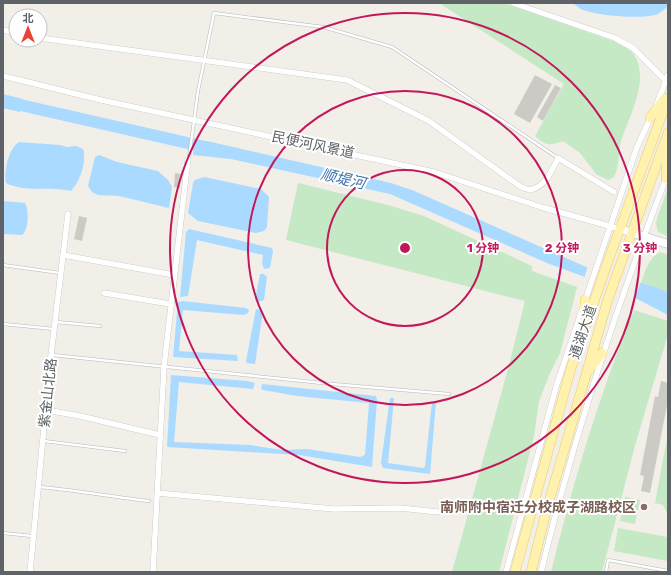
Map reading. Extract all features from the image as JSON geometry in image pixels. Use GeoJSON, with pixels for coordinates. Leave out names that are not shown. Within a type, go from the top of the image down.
{"type":"FeatureCollection","features":[{"type":"Feature","properties":{"kind":"main road"},"geometry":{"type":"LineString","coordinates":[[650,118],[668,94]]}},
{"type":"Feature","properties":{"kind":"main road","name":"通湖大道"},"geometry":{"type":"LineString","coordinates":[[515,572],[545,458],[586,326],[594,289],[607,264],[615,228],[635,188],[668,98]]}},
{"type":"Feature","properties":{"kind":"main road"},"geometry":{"type":"LineString","coordinates":[[667,176],[668,133]]}},
{"type":"Feature","properties":{"kind":"main road","name":"通湖大道"},"geometry":{"type":"LineString","coordinates":[[531,572],[548,504],[608,299],[668,133]]}},
{"type":"Feature","properties":{"kind":"main road"},"geometry":{"type":"LineString","coordinates":[[635,188],[638,192],[646,192]]}},
{"type":"Feature","properties":{"kind":"main road"},"geometry":{"type":"LineString","coordinates":[[585,300],[586,326]]}},
{"type":"Feature","properties":{"kind":"main road"},"geometry":{"type":"LineString","coordinates":[[585,375],[602,353]]}},
{"type":"Feature","properties":{"kind":"street"},"geometry":{"type":"LineString","coordinates":[[514,3],[615,38],[634,48],[666,80]]}},
{"type":"Feature","properties":{"kind":"street"},"geometry":{"type":"LineString","coordinates":[[48,39],[347,80],[429,121],[516,184],[530,190],[536,189],[546,181],[558,158],[614,192]]}},
{"type":"Feature","properties":{"kind":"street"},"geometry":{"type":"LineString","coordinates":[[506,572],[556,387],[585,300],[594,289],[600,256],[615,228],[637,148],[668,74]]}},
{"type":"Feature","properties":{"kind":"street","name":"民便河风景道"},"geometry":{"type":"LineString","coordinates":[[3,76],[194,122],[434,172],[542,207],[615,228]]}},
{"type":"Feature","properties":{"kind":"street"},"geometry":{"type":"LineString","coordinates":[[153,572],[164,367],[170,304],[188,159]]}},
{"type":"Feature","properties":{"kind":"street"},"geometry":{"type":"LineString","coordinates":[[541,572],[577,437],[602,353],[630,271],[667,176]]}},
{"type":"Feature","properties":{"kind":"street","name":"紫金山北路"},"geometry":{"type":"LineString","coordinates":[[30,572],[51,355],[68,214]]}},
{"type":"Feature","properties":{"kind":"street"},"geometry":{"type":"LineString","coordinates":[[615,228],[668,244]]}},
{"type":"Feature","properties":{"kind":"street"},"geometry":{"type":"LineString","coordinates":[[63,255],[174,275]]}},
{"type":"Feature","properties":{"kind":"street"},"geometry":{"type":"LineString","coordinates":[[104,293],[170,304]]}},
{"type":"Feature","properties":{"kind":"street"},"geometry":{"type":"LineString","coordinates":[[46,410],[80,416],[160,435]]}},
{"type":"Feature","properties":{"kind":"street"},"geometry":{"type":"LineString","coordinates":[[157,494],[334,509],[400,508],[438,512]]}},
{"type":"Feature","properties":{"kind":"lane"},"geometry":{"type":"LineString","coordinates":[[188,159],[204,61],[214,13],[323,27],[392,47],[558,158]]}},
{"type":"Feature","properties":{"kind":"lane"},"geometry":{"type":"LineString","coordinates":[[3,265],[61,273]]}},
{"type":"Feature","properties":{"kind":"lane"},"geometry":{"type":"LineString","coordinates":[[55,322],[100,326]]}},
{"type":"Feature","properties":{"kind":"lane"},"geometry":{"type":"LineString","coordinates":[[3,324],[54,329]]}},
{"type":"Feature","properties":{"kind":"lane"},"geometry":{"type":"LineString","coordinates":[[51,355],[332,384],[449,394]]}},
{"type":"Feature","properties":{"kind":"lane"},"geometry":{"type":"LineString","coordinates":[[43,441],[125,451]]}},
{"type":"Feature","properties":{"kind":"lane"},"geometry":{"type":"LineString","coordinates":[[39,487],[65,489],[119,498],[149,501]]}},
{"type":"Feature","properties":{"kind":"lane"},"geometry":{"type":"LineString","coordinates":[[3,533],[34,537]]}},
{"type":"Feature","properties":{"kind":"lane"},"geometry":{"type":"LineString","coordinates":[[606,572],[608,560],[668,572]]}},
{"type":"Feature","properties":{"kind":"green space"},"geometry":{"type":"Polygon","coordinates":[[[439,3],[504,3],[616,42],[632,52],[638,62],[640,73],[639,84],[633,109],[621,141],[617,168],[614,177],[608,180],[596,174],[580,153],[563,141],[548,144],[542,142],[535,136],[564,84],[439,3]]]}},
{"type":"Feature","properties":{"kind":"green space"},"geometry":{"type":"Polygon","coordinates":[[[298,183],[388,205],[424,216],[532,266],[532,271],[577,287],[560,353],[539,401],[534,436],[499,572],[452,572],[525,301],[286,240],[298,183]]]}},
{"type":"Feature","properties":{"kind":"green space"},"geometry":{"type":"Polygon","coordinates":[[[668,188],[668,236],[658,232],[656,224],[668,188]]]}},
{"type":"Feature","properties":{"kind":"green space"},"geometry":{"type":"Polygon","coordinates":[[[660,252],[668,255],[668,292],[641,283],[650,262],[660,252]]]}},
{"type":"Feature","properties":{"kind":"green space"},"geometry":{"type":"Polygon","coordinates":[[[634,310],[668,321],[668,334],[636,442],[602,572],[551,572],[568,505],[598,407],[634,310]]]}},
{"type":"Feature","properties":{"kind":"green space"},"geometry":{"type":"Polygon","coordinates":[[[668,433],[668,515],[663,505],[655,503],[668,433]]]}},
{"type":"Feature","properties":{"kind":"green space"},"geometry":{"type":"Polygon","coordinates":[[[625,497],[640,500],[635,524],[620,521],[625,497]]]}},
{"type":"Feature","properties":{"kind":"green space"},"geometry":{"type":"Polygon","coordinates":[[[618,528],[668,537],[668,561],[614,551],[618,528]]]}},
{"type":"Feature","properties":{"kind":"water"},"geometry":{"type":"Polygon","coordinates":[[[570,3],[668,3],[668,6],[655,15],[629,17],[591,12],[583,10],[570,3]]]}},
{"type":"Feature","properties":{"kind":"water"},"geometry":{"type":"Polygon","coordinates":[[[3,94],[23,99],[20,112],[3,108],[3,94]]]}},
{"type":"Feature","properties":{"kind":"water"},"geometry":{"type":"Polygon","coordinates":[[[194,141],[207,141],[391,183],[412,190],[593,270],[652,286],[668,292],[668,315],[620,290],[547,263],[390,194],[231,159],[193,155],[194,141]]]}},
{"type":"Feature","properties":{"kind":"water"},"geometry":{"type":"Polygon","coordinates":[[[19,142],[60,145],[67,147],[76,146],[83,149],[84,160],[82,171],[71,191],[55,189],[30,189],[6,183],[8,161],[12,150],[19,142]]]}},
{"type":"Feature","properties":{"kind":"water"},"geometry":{"type":"Polygon","coordinates":[[[99,155],[117,162],[158,171],[168,180],[172,187],[169,208],[119,196],[98,195],[92,192],[88,186],[95,157],[99,155]]]}},
{"type":"Feature","properties":{"kind":"water"},"geometry":{"type":"Polygon","coordinates":[[[204,177],[261,189],[269,197],[267,227],[264,231],[256,233],[198,221],[188,213],[193,183],[195,180],[204,177]]]}},
{"type":"Feature","properties":{"kind":"water"},"geometry":{"type":"Polygon","coordinates":[[[3,201],[25,203],[28,220],[26,229],[22,235],[3,234],[3,201]]]}},
{"type":"Feature","properties":{"kind":"water"},"geometry":{"type":"Polygon","coordinates":[[[189,229],[272,248],[273,251],[270,268],[264,269],[262,263],[263,255],[197,240],[188,296],[180,297],[186,232],[189,229]]]}},
{"type":"Feature","properties":{"kind":"water"},"geometry":{"type":"Polygon","coordinates":[[[260,274],[264,274],[267,277],[264,300],[258,302],[255,300],[260,274]]]}},
{"type":"Feature","properties":{"kind":"water"},"geometry":{"type":"Polygon","coordinates":[[[182,301],[246,308],[249,310],[248,313],[244,315],[183,310],[179,351],[237,355],[238,361],[173,357],[178,302],[182,301]]]}},
{"type":"Feature","properties":{"kind":"water"},"geometry":{"type":"Polygon","coordinates":[[[256,309],[263,311],[255,364],[247,363],[246,361],[256,309]]]}},
{"type":"Feature","properties":{"kind":"water"},"geometry":{"type":"Polygon","coordinates":[[[171,375],[247,381],[255,383],[253,389],[179,382],[174,442],[250,445],[282,450],[307,449],[360,457],[365,455],[369,403],[297,396],[263,390],[261,389],[262,384],[376,396],[377,400],[372,467],[299,455],[167,447],[171,375]]]}},
{"type":"Feature","properties":{"kind":"water"},"geometry":{"type":"Polygon","coordinates":[[[390,398],[394,398],[388,463],[423,468],[425,467],[432,402],[436,402],[430,474],[383,468],[381,463],[390,398]]]}},
{"type":"Feature","properties":{"kind":"pier"},"geometry":{"type":"Polygon","coordinates":[[[588,265],[641,281],[634,300],[620,292],[584,279],[588,265]]]}},
{"type":"Feature","properties":{"kind":"building"},"geometry":{"type":"Polygon","coordinates":[[[535,75],[552,84],[530,123],[514,114],[535,75]]]}},
{"type":"Feature","properties":{"kind":"building"},"geometry":{"type":"Polygon","coordinates":[[[555,85],[561,88],[543,121],[537,117],[555,85]]]}},
{"type":"Feature","properties":{"kind":"building"},"geometry":{"type":"Polygon","coordinates":[[[175,173],[181,174],[180,188],[174,187],[175,173]]]}},
{"type":"Feature","properties":{"kind":"building"},"geometry":{"type":"Polygon","coordinates":[[[79,216],[87,218],[82,241],[74,239],[79,216]]]}},
{"type":"Feature","properties":{"kind":"building"},"geometry":{"type":"Polygon","coordinates":[[[661,381],[668,383],[668,400],[650,493],[641,491],[644,476],[640,475],[655,396],[658,397],[661,381]]]}},
{"type":"Feature","properties":{"kind":"waterway","name":"顺堤河"},"geometry":{"type":"LineString","coordinates":[[3,101],[205,147]]}},
{"type":"Feature","properties":{"kind":"place","name":"南师附中宿迁分校成子湖路校区"},"geometry":{"type":"Point","coordinates":[644,507]}}]}
